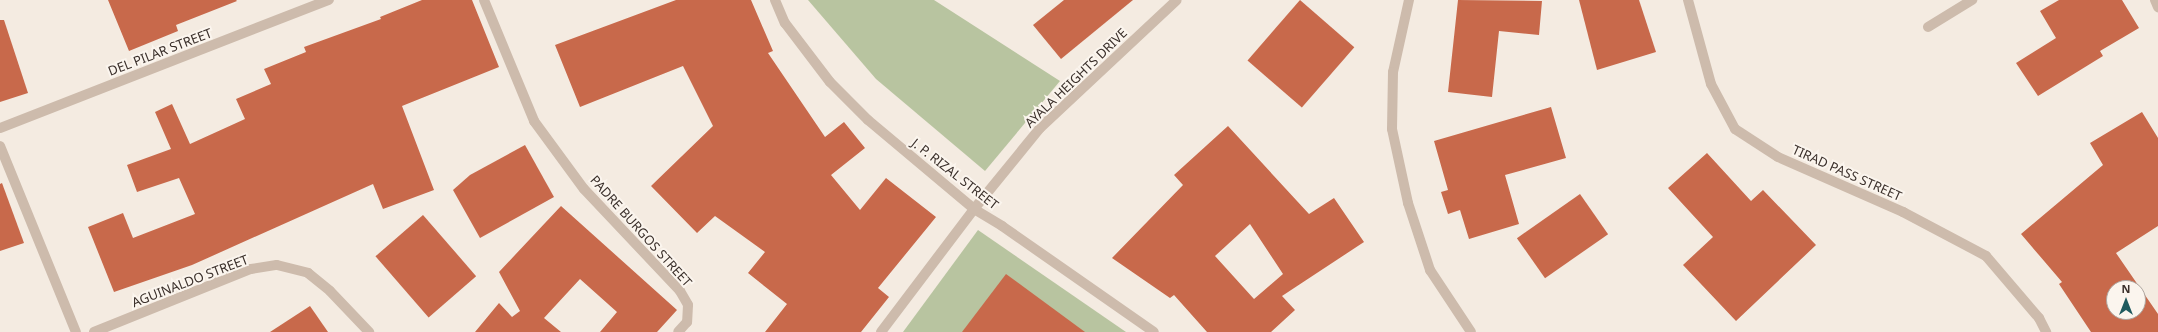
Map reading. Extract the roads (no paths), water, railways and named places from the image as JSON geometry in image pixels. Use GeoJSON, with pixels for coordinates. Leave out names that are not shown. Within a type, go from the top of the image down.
{"type":"FeatureCollection","features":[{"type":"Feature","properties":{"kind":"street","name":"DEL PILAR STREET"},"geometry":{"type":"LineString","coordinates":[[0,128],[329,0]]}},
{"type":"Feature","properties":{"kind":"street","name":"PADRE BURGOS STREET"},"geometry":{"type":"LineString","coordinates":[[484,0],[534,121],[584,189],[680,291],[688,305],[687,322],[678,332]]}},
{"type":"Feature","properties":{"kind":"street","name":"J. P. RIZAL STREET"},"geometry":{"type":"LineString","coordinates":[[775,0],[785,23],[830,82],[868,120],[974,209],[1002,226],[1154,332]]}},
{"type":"Feature","properties":{"kind":"street","name":"AYALA HEIGHTS DRIVE"},"geometry":{"type":"LineString","coordinates":[[881,332],[974,209],[1040,128],[1177,0]]}},
{"type":"Feature","properties":{"kind":"street"},"geometry":{"type":"LineString","coordinates":[[1410,0],[1393,72],[1392,129],[1408,203],[1430,270],[1470,332]]}},
{"type":"Feature","properties":{"kind":"street","name":"TIRAD PASS STREET"},"geometry":{"type":"LineString","coordinates":[[1688,0],[1711,84],[1734,129],[1778,157],[1903,212],[1986,256],[2039,318],[2046,332]]}},
{"type":"Feature","properties":{"kind":"street"},"geometry":{"type":"LineString","coordinates":[[1928,27],[1972,0]]}},
{"type":"Feature","properties":{"kind":"street"},"geometry":{"type":"LineString","coordinates":[[2155,0],[2158,7]]}},
{"type":"Feature","properties":{"kind":"street"},"geometry":{"type":"LineString","coordinates":[[0,146],[76,332]]}},
{"type":"Feature","properties":{"kind":"street","name":"AGUINALDO STREET"},"geometry":{"type":"LineString","coordinates":[[94,332],[251,269],[277,265],[308,273],[330,291],[369,332]]}}]}
